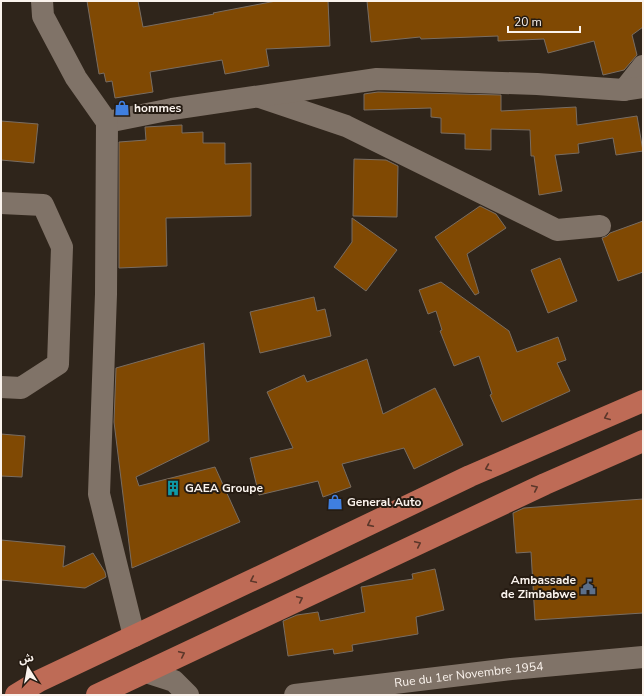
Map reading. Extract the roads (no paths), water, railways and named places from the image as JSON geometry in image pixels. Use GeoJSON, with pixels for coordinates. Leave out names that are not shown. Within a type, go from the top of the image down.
{"type":"FeatureCollection","features":[{"type":"Feature","properties":{"kind":"highway"},"geometry":{"type":"LineString","coordinates":[[16,695],[39,681],[470,476],[643,401]]}},
{"type":"Feature","properties":{"kind":"highway"},"geometry":{"type":"LineString","coordinates":[[96,695],[544,484],[643,441]]}},
{"type":"Feature","properties":{"kind":"street"},"geometry":{"type":"LineString","coordinates":[[42,1],[43,16],[76,78],[107,122],[106,294],[99,494],[134,636]]}},
{"type":"Feature","properties":{"kind":"street"},"geometry":{"type":"LineString","coordinates":[[107,122],[172,109],[377,79],[633,88],[643,66]]}},
{"type":"Feature","properties":{"kind":"street"},"geometry":{"type":"LineString","coordinates":[[257,96],[346,126],[557,230],[600,226]]}},
{"type":"Feature","properties":{"kind":"street"},"geometry":{"type":"LineString","coordinates":[[1,202],[43,205],[62,247],[58,364],[21,388],[1,387]]}},
{"type":"Feature","properties":{"kind":"street","name":"Rue du 1er Novembre 1954"},"geometry":{"type":"LineString","coordinates":[[295,695],[511,669],[643,657]]}},
{"type":"Feature","properties":{"kind":"street"},"geometry":{"type":"LineString","coordinates":[[146,672],[174,681],[188,695]]}},
{"type":"Feature","properties":{"kind":"place","name":"hommes"},"geometry":{"type":"Point","coordinates":[122,108]}},
{"type":"Feature","properties":{"kind":"place","name":"GAEA Groupe"},"geometry":{"type":"Point","coordinates":[173,488]}},
{"type":"Feature","properties":{"kind":"place","name":"General Auto"},"geometry":{"type":"Point","coordinates":[335,502]}},
{"type":"Feature","properties":{"kind":"place","name":"Ambassade de Zimbabwe"},"geometry":{"type":"Point","coordinates":[588,587]}}]}
